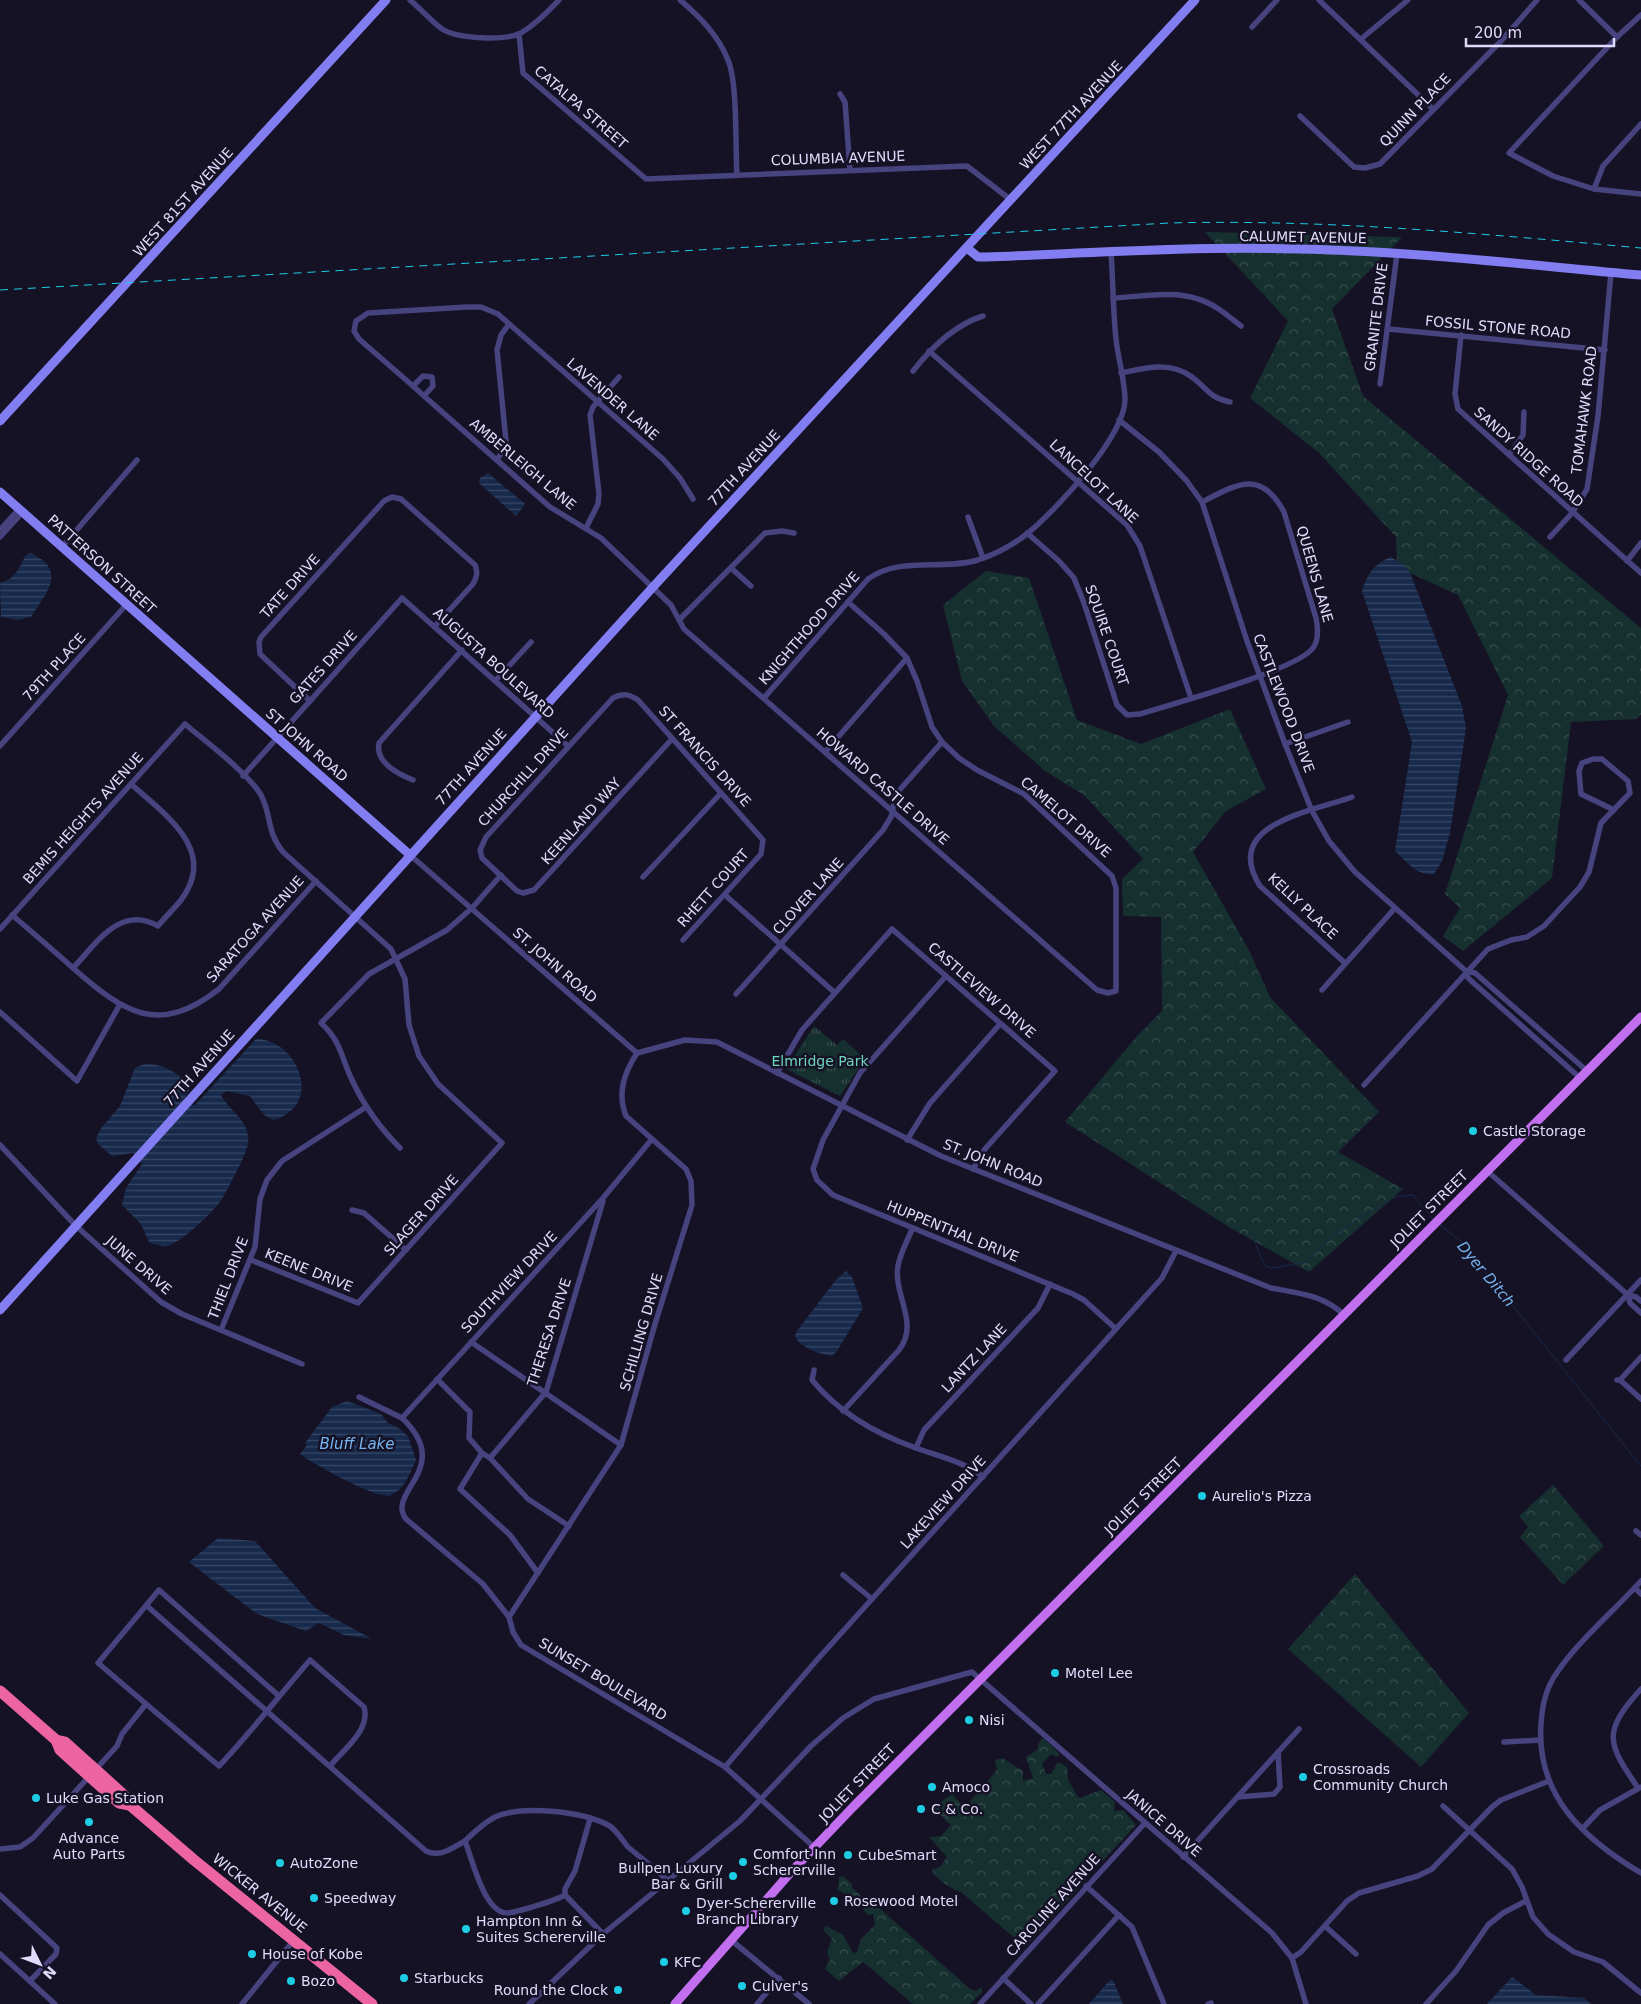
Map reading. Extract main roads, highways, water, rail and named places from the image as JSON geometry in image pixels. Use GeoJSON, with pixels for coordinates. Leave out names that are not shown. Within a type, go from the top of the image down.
{"type":"FeatureCollection","features":[{"type":"Feature","properties":{"kind":"highway","name":"WICKER AVENUE"},"geometry":{"type":"LineString","coordinates":[[1,1695],[56,1740],[60,1750],[91,1772],[118,1802],[130,1805],[194,1860],[372,2004]]}},
{"type":"Feature","properties":{"kind":"main road","name":"JOLIET STREET"},"geometry":{"type":"LineString","coordinates":[[675,2004],[814,1847],[1344,1316],[1582,1073],[1641,1017]]}},
{"type":"Feature","properties":{"kind":"water"},"geometry":{"type":"Polygon","coordinates":[[[488,473],[525,504],[516,516],[479,483],[480,478],[488,473]]]}},
{"type":"Feature","properties":{"kind":"water"},"geometry":{"type":"Polygon","coordinates":[[[30,553],[42,560],[48,567],[51,574],[51,582],[48,590],[31,617],[18,620],[1,617],[0,583],[13,576],[19,569],[25,556],[30,553]]]}},
{"type":"Feature","properties":{"kind":"water"},"geometry":{"type":"Polygon","coordinates":[[[1391,557],[1404,565],[1410,573],[1462,706],[1466,728],[1450,833],[1442,861],[1434,874],[1417,871],[1395,851],[1412,742],[1362,591],[1372,570],[1381,562],[1391,557]]]}},
{"type":"Feature","properties":{"kind":"water"},"geometry":{"type":"Polygon","coordinates":[[[256,1039],[271,1042],[284,1050],[294,1061],[300,1074],[302,1088],[298,1101],[289,1112],[273,1120],[264,1115],[250,1096],[227,1091],[221,1095],[243,1122],[248,1135],[247,1148],[237,1171],[222,1199],[188,1233],[167,1246],[160,1246],[149,1242],[141,1224],[122,1205],[126,1188],[142,1164],[133,1153],[112,1156],[98,1144],[96,1138],[102,1127],[120,1106],[135,1068],[149,1064],[156,1065],[176,1074],[188,1082],[191,1087],[184,1099],[194,1106],[256,1039]]]}},
{"type":"Feature","properties":{"kind":"water"},"geometry":{"type":"Polygon","coordinates":[[[846,1271],[852,1277],[863,1308],[832,1356],[811,1350],[801,1344],[795,1336],[797,1331],[835,1281],[846,1271]]]}},
{"type":"Feature","properties":{"kind":"water","name":"Bluff Lake"},"geometry":{"type":"Polygon","coordinates":[[[347,1401],[381,1414],[388,1423],[397,1427],[408,1436],[416,1460],[403,1485],[391,1495],[384,1495],[360,1487],[331,1473],[300,1454],[307,1445],[305,1443],[332,1407],[347,1401]]]}},
{"type":"Feature","properties":{"kind":"water"},"geometry":{"type":"Polygon","coordinates":[[[218,1538],[255,1541],[315,1608],[372,1639],[344,1635],[319,1623],[306,1631],[257,1614],[189,1562],[218,1538]]]}},
{"type":"Feature","properties":{"kind":"water"},"geometry":{"type":"Polygon","coordinates":[[[1512,1977],[1536,1995],[1584,1998],[1591,2004],[1487,2004],[1512,1977]]]}},
{"type":"Feature","properties":{"kind":"water"},"geometry":{"type":"Polygon","coordinates":[[[1110,1980],[1113,1980],[1123,2004],[1089,2004],[1110,1980]]]}},
{"type":"Feature","properties":{"kind":"waterway","name":"Dyer Ditch"},"geometry":{"type":"LineString","coordinates":[[1254,1239],[1261,1258],[1266,1266],[1272,1268],[1308,1262],[1326,1241],[1395,1197],[1413,1195],[1433,1219]]}},
{"type":"Feature","properties":{"kind":"waterway","name":"Dyer Ditch"},"geometry":{"type":"LineString","coordinates":[[1440,1225],[1461,1241],[1641,1466]]}},
{"type":"Feature","properties":{"kind":"railway"},"geometry":{"type":"LineString","coordinates":[[0,290],[1169,223],[1228,222],[1347,225],[1641,248]]}},
{"type":"Feature","properties":{"kind":"place","name":"Castle Storage"},"geometry":{"type":"Point","coordinates":[1473,1131]}},
{"type":"Feature","properties":{"kind":"place","name":"Aurelio's Pizza"},"geometry":{"type":"Point","coordinates":[1202,1496]}},
{"type":"Feature","properties":{"kind":"place","name":"Motel Lee"},"geometry":{"type":"Point","coordinates":[1055,1673]}},
{"type":"Feature","properties":{"kind":"place","name":"Nisi"},"geometry":{"type":"Point","coordinates":[969,1720]}},
{"type":"Feature","properties":{"kind":"place","name":"Crossroads Community Church"},"geometry":{"type":"Point","coordinates":[1303,1777]}},
{"type":"Feature","properties":{"kind":"place","name":"Amoco"},"geometry":{"type":"Point","coordinates":[932,1787]}},
{"type":"Feature","properties":{"kind":"place","name":"Luke Gas Station"},"geometry":{"type":"Point","coordinates":[36,1798]}},
{"type":"Feature","properties":{"kind":"place","name":"C & Co."},"geometry":{"type":"Point","coordinates":[921,1809]}},
{"type":"Feature","properties":{"kind":"place","name":"Advance Auto Parts"},"geometry":{"type":"Point","coordinates":[89,1822]}},
{"type":"Feature","properties":{"kind":"place","name":"CubeSmart"},"geometry":{"type":"Point","coordinates":[848,1855]}},
{"type":"Feature","properties":{"kind":"place","name":"Comfort Inn Schererville"},"geometry":{"type":"Point","coordinates":[743,1862]}},
{"type":"Feature","properties":{"kind":"place","name":"AutoZone"},"geometry":{"type":"Point","coordinates":[280,1863]}},
{"type":"Feature","properties":{"kind":"place","name":"Bullpen Luxury Bar & Grill"},"geometry":{"type":"Point","coordinates":[733,1876]}},
{"type":"Feature","properties":{"kind":"place","name":"Speedway"},"geometry":{"type":"Point","coordinates":[314,1898]}},
{"type":"Feature","properties":{"kind":"place","name":"Rosewood Motel"},"geometry":{"type":"Point","coordinates":[834,1901]}},
{"type":"Feature","properties":{"kind":"place","name":"Dyer-Schererville Branch Library"},"geometry":{"type":"Point","coordinates":[686,1911]}},
{"type":"Feature","properties":{"kind":"place","name":"Hampton Inn & Suites Schererville"},"geometry":{"type":"Point","coordinates":[466,1929]}},
{"type":"Feature","properties":{"kind":"place","name":"House of Kobe"},"geometry":{"type":"Point","coordinates":[252,1954]}},
{"type":"Feature","properties":{"kind":"place","name":"KFC"},"geometry":{"type":"Point","coordinates":[664,1962]}},
{"type":"Feature","properties":{"kind":"place","name":"Starbucks"},"geometry":{"type":"Point","coordinates":[404,1978]}},
{"type":"Feature","properties":{"kind":"place","name":"Bozo"},"geometry":{"type":"Point","coordinates":[291,1981]}},
{"type":"Feature","properties":{"kind":"place","name":"Culver's"},"geometry":{"type":"Point","coordinates":[742,1986]}},
{"type":"Feature","properties":{"kind":"place","name":"Round the Clock"},"geometry":{"type":"Point","coordinates":[618,1990]}},
{"type":"Feature","properties":{"kind":"park label","name":"Elmridge Park"},"geometry":{"type":"Point","coordinates":[820,1061]}}]}
